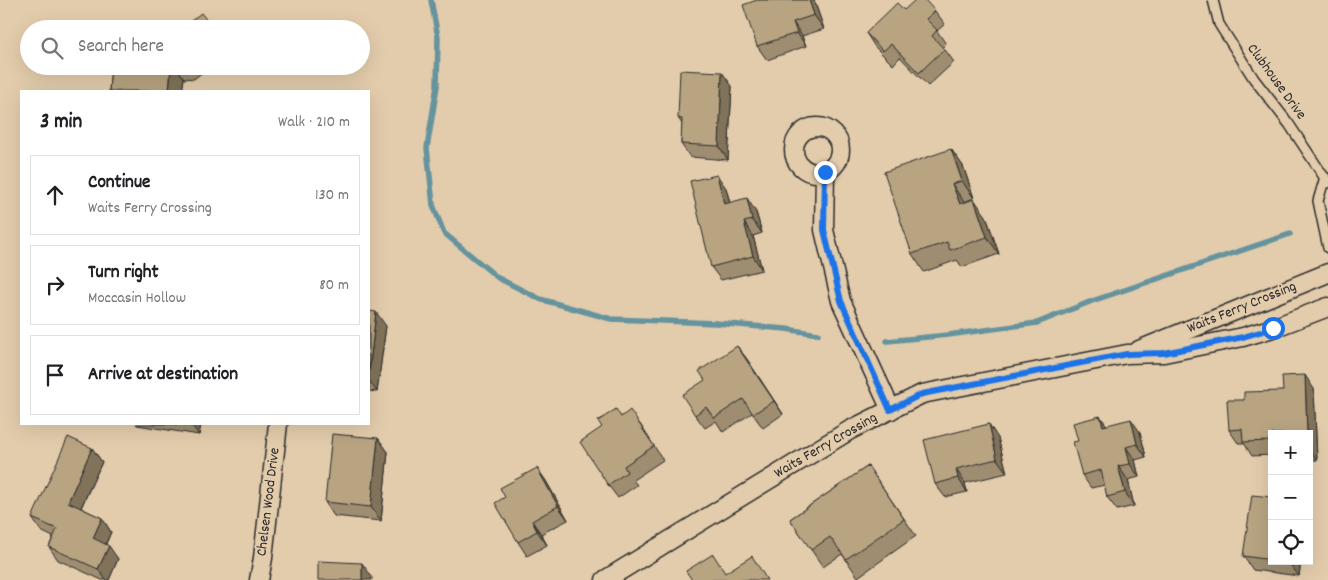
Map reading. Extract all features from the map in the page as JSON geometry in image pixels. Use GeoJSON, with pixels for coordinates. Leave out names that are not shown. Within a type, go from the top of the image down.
{"type":"FeatureCollection","features":[{"type":"Feature","properties":{"kind":"street"},"geometry":{"type":"LineString","coordinates":[[825,172],[824,230],[841,301],[890,410]]}},
{"type":"Feature","properties":{"kind":"street","name":"Waits Ferry Crossing"},"geometry":{"type":"LineString","coordinates":[[1127,354],[1328,273]]}},
{"type":"Feature","properties":{"kind":"street","name":"Waits Ferry Crossing"},"geometry":{"type":"LineString","coordinates":[[605,580],[850,430],[922,394],[1127,354],[1164,353],[1243,337],[1328,307]]}},
{"type":"Feature","properties":{"kind":"street","name":"Chelsen Wood Drive"},"geometry":{"type":"LineString","coordinates":[[259,580],[278,425]]}},
{"type":"Feature","properties":{"kind":"lane","name":"Clubhouse Drive"},"geometry":{"type":"LineString","coordinates":[[1213,0],[1218,24],[1254,79],[1289,124],[1326,180],[1318,201],[1328,248]]}},
{"type":"Feature","properties":{"kind":"building"},"geometry":{"type":"Polygon","coordinates":[[[757,0],[809,0],[814,15],[793,22],[797,33],[757,46],[743,5],[757,0]]]}},
{"type":"Feature","properties":{"kind":"building"},"geometry":{"type":"Polygon","coordinates":[[[915,0],[925,0],[935,11],[926,19],[937,30],[932,36],[944,49],[919,73],[891,44],[883,51],[866,33],[897,3],[904,10],[915,0]]]}},
{"type":"Feature","properties":{"kind":"building"},"geometry":{"type":"Polygon","coordinates":[[[201,13],[207,20],[192,20],[201,13]]]}},
{"type":"Feature","properties":{"kind":"building"},"geometry":{"type":"Polygon","coordinates":[[[680,70],[722,72],[719,146],[681,144],[682,119],[678,118],[680,70]]]}},
{"type":"Feature","properties":{"kind":"building"},"geometry":{"type":"Polygon","coordinates":[[[110,75],[170,75],[169,90],[109,90],[110,75]]]}},
{"type":"Feature","properties":{"kind":"building"},"geometry":{"type":"Polygon","coordinates":[[[951,149],[962,181],[952,184],[960,204],[974,199],[987,237],[950,250],[947,242],[912,254],[884,172],[951,149]]]}},
{"type":"Feature","properties":{"kind":"building"},"geometry":{"type":"Polygon","coordinates":[[[717,175],[724,204],[747,198],[752,220],[744,222],[753,256],[711,267],[690,181],[717,175]]]}},
{"type":"Feature","properties":{"kind":"building"},"geometry":{"type":"Polygon","coordinates":[[[370,311],[376,312],[370,364],[370,311]]]}},
{"type":"Feature","properties":{"kind":"building"},"geometry":{"type":"Polygon","coordinates":[[[737,346],[774,401],[753,414],[743,399],[714,418],[706,407],[695,415],[682,395],[705,380],[699,371],[737,346]]]}},
{"type":"Feature","properties":{"kind":"building"},"geometry":{"type":"Polygon","coordinates":[[[1305,375],[1307,430],[1268,430],[1268,441],[1243,442],[1242,429],[1229,430],[1227,400],[1244,400],[1244,392],[1283,391],[1282,376],[1305,375]]]}},
{"type":"Feature","properties":{"kind":"building"},"geometry":{"type":"Polygon","coordinates":[[[616,409],[621,417],[630,410],[654,446],[624,466],[627,472],[608,485],[580,442],[602,427],[598,421],[616,409]]]}},
{"type":"Feature","properties":{"kind":"building"},"geometry":{"type":"Polygon","coordinates":[[[1100,416],[1103,426],[1131,419],[1137,444],[1126,447],[1130,464],[1118,466],[1125,492],[1107,497],[1101,470],[1082,475],[1073,442],[1078,441],[1073,423],[1100,416]]]}},
{"type":"Feature","properties":{"kind":"building"},"geometry":{"type":"Polygon","coordinates":[[[989,424],[997,459],[956,469],[958,478],[935,484],[924,440],[989,424]]]}},
{"type":"Feature","properties":{"kind":"building"},"geometry":{"type":"Polygon","coordinates":[[[332,434],[378,438],[371,507],[325,502],[332,434]]]}},
{"type":"Feature","properties":{"kind":"building"},"geometry":{"type":"Polygon","coordinates":[[[68,437],[92,448],[68,502],[102,518],[93,538],[109,546],[98,569],[49,547],[57,529],[32,518],[68,437]]]}},
{"type":"Feature","properties":{"kind":"building"},"geometry":{"type":"Polygon","coordinates":[[[868,466],[904,519],[846,559],[830,537],[811,550],[790,519],[868,466]]]}},
{"type":"Feature","properties":{"kind":"building"},"geometry":{"type":"Polygon","coordinates":[[[537,468],[558,506],[532,521],[537,531],[518,542],[495,503],[505,497],[500,488],[537,468]]]}},
{"type":"Feature","properties":{"kind":"building"},"geometry":{"type":"Polygon","coordinates":[[[1252,495],[1268,497],[1268,559],[1243,556],[1252,495]]]}},
{"type":"Feature","properties":{"kind":"building"},"geometry":{"type":"Polygon","coordinates":[[[713,554],[725,573],[752,556],[767,580],[692,580],[686,571],[713,554]]]}},
{"type":"Feature","properties":{"kind":"building"},"geometry":{"type":"Polygon","coordinates":[[[318,561],[362,563],[362,580],[318,580],[318,561]]]}},
{"type":"Feature","properties":{"kind":"waterway"},"geometry":{"type":"LineString","coordinates":[[431,0],[438,37],[437,86],[427,148],[433,205],[444,233],[498,278],[540,299],[611,319],[716,323],[786,329],[818,334]]}},
{"type":"Feature","properties":{"kind":"waterway"},"geometry":{"type":"LineString","coordinates":[[887,341],[1037,323],[1092,301],[1290,234]]}},
{"type":"Feature","properties":{"kind":"route"},"geometry":{"type":"LineString","coordinates":[[825,172],[824,230],[841,301],[890,410],[922,394],[1127,354],[1164,353],[1243,337],[1273,328]]}}]}
